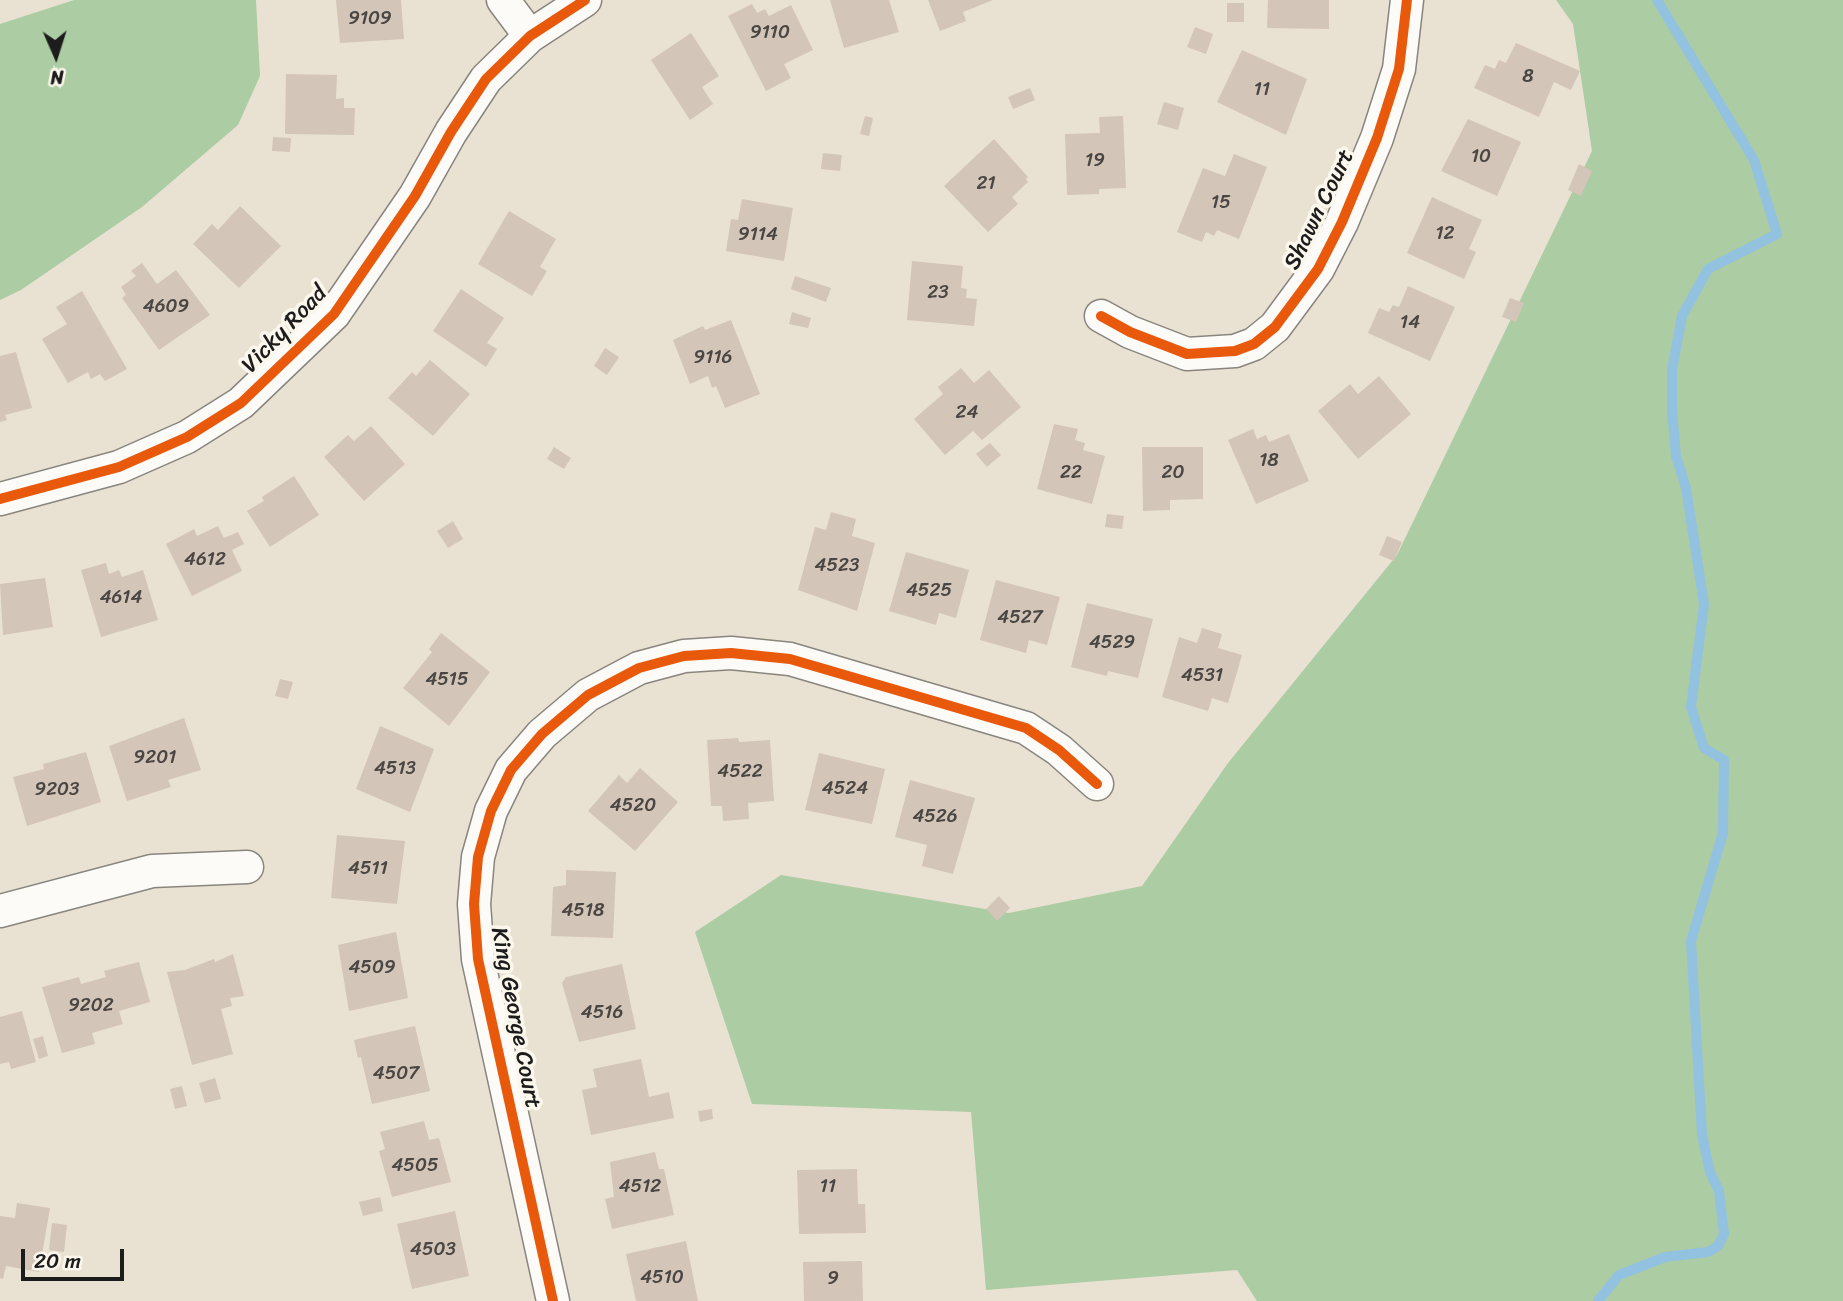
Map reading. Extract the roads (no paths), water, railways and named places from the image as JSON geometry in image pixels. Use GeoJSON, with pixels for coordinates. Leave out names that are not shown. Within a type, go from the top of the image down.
{"type":"FeatureCollection","features":[{"type":"Feature","properties":{"kind":"street"},"geometry":{"type":"LineString","coordinates":[[503,0],[530,36]]}},
{"type":"Feature","properties":{"kind":"street","name":"Vicky Road"},"geometry":{"type":"LineString","coordinates":[[0,499],[119,467],[187,437],[241,403],[334,314],[415,196],[451,132],[486,79],[530,36],[586,0]]}},
{"type":"Feature","properties":{"kind":"street","name":"Shawn Court"},"geometry":{"type":"LineString","coordinates":[[1101,316],[1130,332],[1187,354],[1235,351],[1254,344],[1275,327],[1318,269],[1342,222],[1377,138],[1399,69],[1407,0]]}},
{"type":"Feature","properties":{"kind":"street","name":"King George Court"},"geometry":{"type":"LineString","coordinates":[[553,1301],[478,959],[474,904],[478,856],[491,811],[511,770],[542,734],[588,695],[639,668],[684,656],[731,653],[790,659],[1026,728],[1059,750],[1097,784]]}},
{"type":"Feature","properties":{"kind":"street"},"geometry":{"type":"LineString","coordinates":[[0,911],[152,871],[247,867]]}},
{"type":"Feature","properties":{"kind":"waterway"},"geometry":{"type":"LineString","coordinates":[[1598,1301],[1619,1275],[1665,1257],[1708,1252],[1718,1246],[1724,1234],[1719,1191],[1710,1172],[1702,1135],[1691,941],[1723,833],[1724,760],[1704,748],[1691,707],[1704,604],[1686,488],[1676,456],[1672,370],[1682,316],[1708,269],[1777,234],[1754,160],[1657,0]]}}]}
